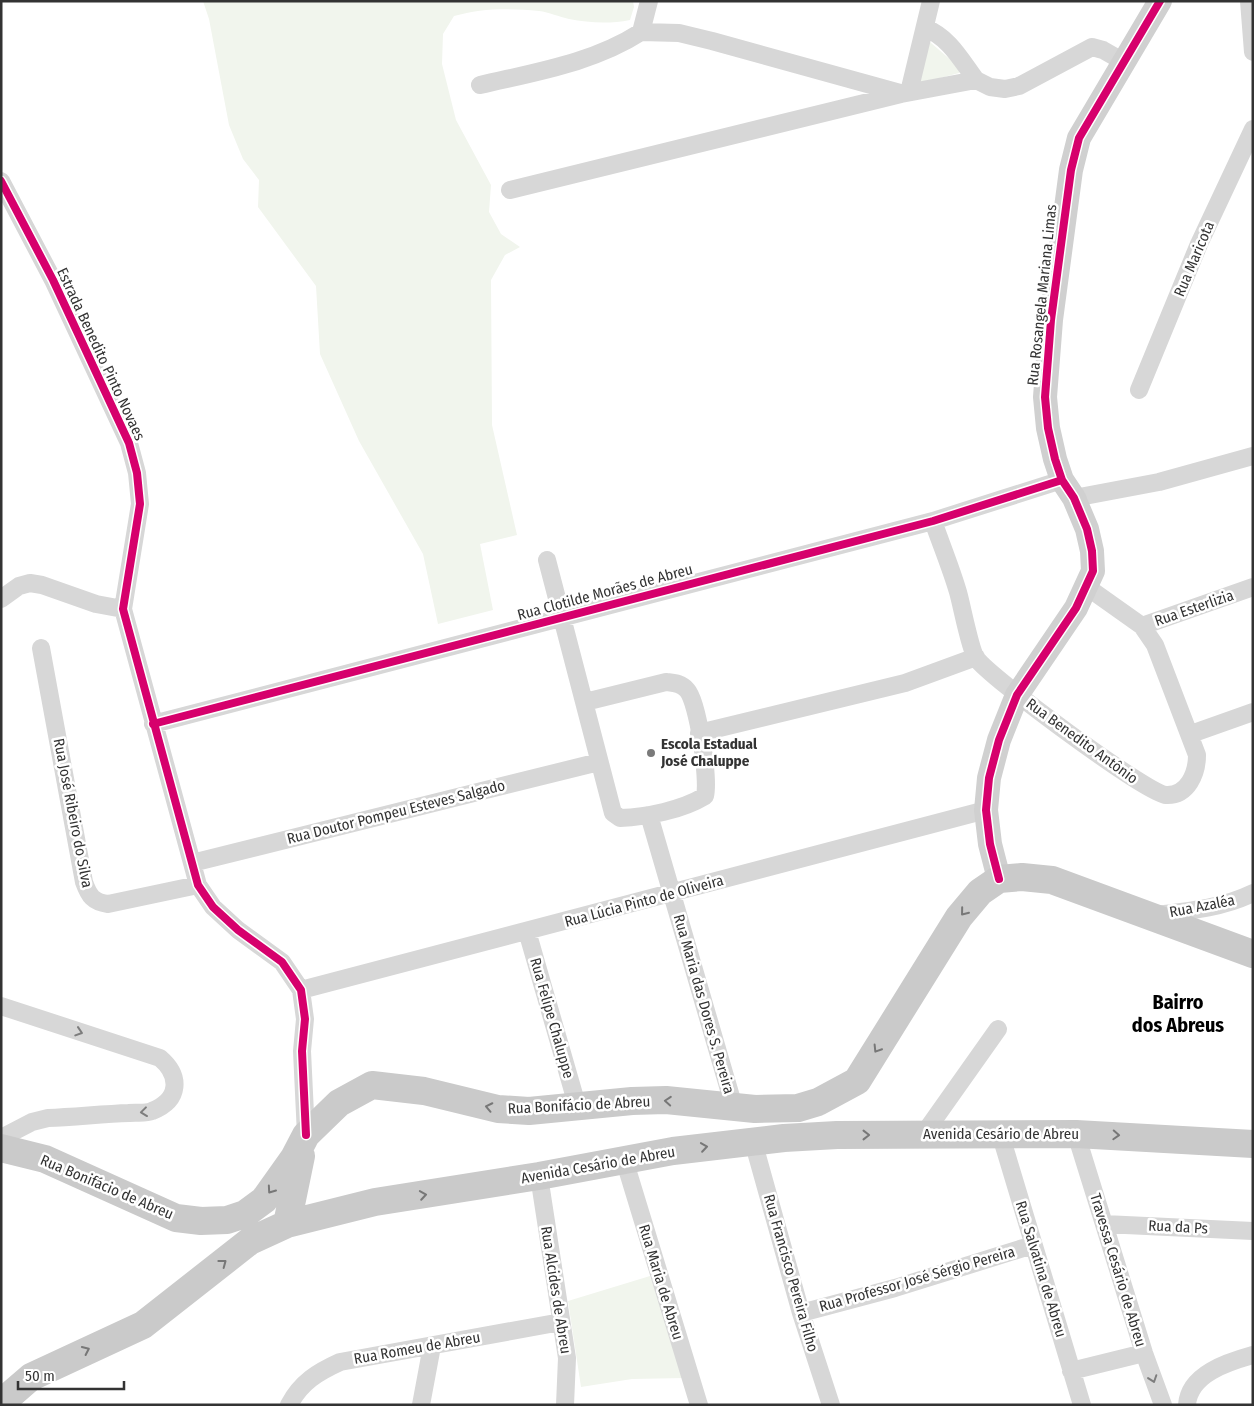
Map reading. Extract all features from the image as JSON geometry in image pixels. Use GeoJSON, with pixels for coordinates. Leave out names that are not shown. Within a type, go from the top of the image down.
{"type":"FeatureCollection","features":[{"type":"Feature","properties":{"kind":"main road"},"geometry":{"type":"LineString","coordinates":[[998,879],[1022,877],[1052,880],[1253,954]]}},
{"type":"Feature","properties":{"kind":"main road","name":"Rua Bonifácio de Abreu"},"geometry":{"type":"LineString","coordinates":[[1,1148],[45,1159],[176,1218],[201,1221],[227,1220],[245,1214],[264,1200],[294,1158],[306,1134],[339,1103],[372,1085],[424,1091],[498,1109],[528,1111],[577,1105],[666,1100],[755,1109],[798,1108],[824,1099],[857,1080],[959,917],[980,892],[998,879]]}},
{"type":"Feature","properties":{"kind":"main road"},"geometry":{"type":"LineString","coordinates":[[838,1135],[832,1131],[832,1112],[857,1080]]}},
{"type":"Feature","properties":{"kind":"main road"},"geometry":{"type":"LineString","coordinates":[[287,1224],[306,1134]]}},
{"type":"Feature","properties":{"kind":"main road","name":"Avenida Cesário de Abreu"},"geometry":{"type":"LineString","coordinates":[[1,1403],[31,1377],[144,1324],[250,1242],[287,1224],[375,1202],[539,1176],[624,1159],[753,1141],[838,1135],[1076,1134],[1253,1144]]}},
{"type":"Feature","properties":{"kind":"street"},"geometry":{"type":"LineString","coordinates":[[641,32],[649,1]]}},
{"type":"Feature","properties":{"kind":"street"},"geometry":{"type":"LineString","coordinates":[[905,93],[931,1]]}},
{"type":"Feature","properties":{"kind":"street","name":"Rua Rosangela Mariana Limas"},"geometry":{"type":"LineString","coordinates":[[998,879],[990,844],[986,810],[989,778],[999,740],[1018,695],[1076,608],[1087,587],[1092,571],[1092,551],[1087,529],[1068,489],[1048,428],[1045,397],[1050,328],[1066,200],[1079,138],[1160,1]]}},
{"type":"Feature","properties":{"kind":"street"},"geometry":{"type":"LineString","coordinates":[[1249,1],[1253,52]]}},
{"type":"Feature","properties":{"kind":"street"},"geometry":{"type":"LineString","coordinates":[[924,28],[933,31],[948,43],[976,80],[990,87],[1005,90],[1019,86],[1092,47],[1104,50],[1124,62]]}},
{"type":"Feature","properties":{"kind":"street"},"geometry":{"type":"LineString","coordinates":[[480,84],[582,61],[622,45],[641,32],[679,33],[905,93]]}},
{"type":"Feature","properties":{"kind":"street"},"geometry":{"type":"LineString","coordinates":[[510,190],[905,93],[976,80]]}},
{"type":"Feature","properties":{"kind":"street","name":"Rua Maricota"},"geometry":{"type":"LineString","coordinates":[[1139,390],[1200,244],[1253,129]]}},
{"type":"Feature","properties":{"kind":"street","name":"Estrada Benedito Pinto Novaes"},"geometry":{"type":"LineString","coordinates":[[1,181],[53,280],[129,443],[137,473],[140,504],[123,609]]}},
{"type":"Feature","properties":{"kind":"street","name":"Rua Clotilde Morães de Abreu"},"geometry":{"type":"LineString","coordinates":[[153,724],[933,521],[1068,489],[1159,482],[1253,456]]}},
{"type":"Feature","properties":{"kind":"street"},"geometry":{"type":"LineString","coordinates":[[699,733],[905,682],[976,657],[957,590],[933,521]]}},
{"type":"Feature","properties":{"kind":"street"},"geometry":{"type":"LineString","coordinates":[[547,560],[613,813],[620,818],[649,815],[695,802],[706,796],[708,786],[699,733],[688,690],[678,683],[666,682],[585,702]]}},
{"type":"Feature","properties":{"kind":"street"},"geometry":{"type":"LineString","coordinates":[[1,586],[19,586],[30,583],[42,584],[96,604],[123,609],[198,885],[213,907],[238,930],[282,962],[301,990],[305,1018],[302,1051],[306,1134]]}},
{"type":"Feature","properties":{"kind":"street"},"geometry":{"type":"LineString","coordinates":[[1,599],[19,586]]}},
{"type":"Feature","properties":{"kind":"street","name":"Rua Esterlizia"},"geometry":{"type":"LineString","coordinates":[[1087,587],[1142,626],[1253,587]]}},
{"type":"Feature","properties":{"kind":"street"},"geometry":{"type":"LineString","coordinates":[[1142,626],[1155,645],[1190,734],[1253,712]]}},
{"type":"Feature","properties":{"kind":"street","name":"Rua José Ribeiro do Silva"},"geometry":{"type":"LineString","coordinates":[[41,648],[84,882],[88,894],[96,902],[108,904],[198,885]]}},
{"type":"Feature","properties":{"kind":"street","name":"Rua Benedito Antônio"},"geometry":{"type":"LineString","coordinates":[[976,657],[1018,695],[1140,783],[1164,795],[1174,794],[1188,785],[1197,768],[1197,755],[1190,734]]}},
{"type":"Feature","properties":{"kind":"street","name":"Rua Doutor Pompeu Esteves Salgado"},"geometry":{"type":"LineString","coordinates":[[192,863],[600,762]]}},
{"type":"Feature","properties":{"kind":"street","name":"Rua Lúcia Pinto de Oliveira"},"geometry":{"type":"LineString","coordinates":[[301,990],[986,810]]}},
{"type":"Feature","properties":{"kind":"street","name":"Rua Maria das Dores S. Pereira"},"geometry":{"type":"LineString","coordinates":[[649,815],[734,1107]]}},
{"type":"Feature","properties":{"kind":"street","name":"Rua Azaléa"},"geometry":{"type":"LineString","coordinates":[[1150,915],[1192,911],[1234,902],[1253,893]]}},
{"type":"Feature","properties":{"kind":"street","name":"Rua Felipe Chaluppe"},"geometry":{"type":"LineString","coordinates":[[528,931],[577,1105]]}},
{"type":"Feature","properties":{"kind":"street"},"geometry":{"type":"LineString","coordinates":[[1,1006],[160,1058],[169,1065],[174,1075],[176,1086],[166,1102],[151,1112],[48,1118],[32,1122],[1,1138]]}},
{"type":"Feature","properties":{"kind":"street"},"geometry":{"type":"LineString","coordinates":[[924,1135],[998,1029]]}},
{"type":"Feature","properties":{"kind":"street","name":"Rua Salvatina de Abreu"},"geometry":{"type":"LineString","coordinates":[[1000,1133],[1082,1405]]}},
{"type":"Feature","properties":{"kind":"street","name":"Travessa Cesário de Abreu"},"geometry":{"type":"LineString","coordinates":[[1076,1134],[1144,1353],[1164,1405]]}},
{"type":"Feature","properties":{"kind":"street","name":"Rua Francisco Pereira Filho"},"geometry":{"type":"LineString","coordinates":[[753,1141],[801,1313],[831,1405]]}},
{"type":"Feature","properties":{"kind":"street","name":"Rua Maria de Abreu"},"geometry":{"type":"LineString","coordinates":[[624,1159],[698,1405]]}},
{"type":"Feature","properties":{"kind":"street","name":"Rua Alcides de Abreu"},"geometry":{"type":"LineString","coordinates":[[539,1176],[567,1358],[565,1405]]}},
{"type":"Feature","properties":{"kind":"street","name":"Rua da Ps"},"geometry":{"type":"LineString","coordinates":[[1104,1224],[1253,1231]]}},
{"type":"Feature","properties":{"kind":"street","name":"Rua Professor José Sérgio Pereira"},"geometry":{"type":"LineString","coordinates":[[801,1313],[895,1288],[1033,1244]]}},
{"type":"Feature","properties":{"kind":"street","name":"Rua Romeu de Abreu"},"geometry":{"type":"LineString","coordinates":[[289,1405],[296,1391],[316,1374],[340,1362],[561,1322]]}},
{"type":"Feature","properties":{"kind":"street"},"geometry":{"type":"LineString","coordinates":[[421,1405],[432,1346]]}},
{"type":"Feature","properties":{"kind":"street"},"geometry":{"type":"LineString","coordinates":[[1071,1371],[1144,1353]]}},
{"type":"Feature","properties":{"kind":"street"},"geometry":{"type":"LineString","coordinates":[[1187,1405],[1188,1395],[1210,1371],[1229,1362],[1253,1356]]}},
{"type":"Feature","properties":{"kind":"shaded area"},"geometry":{"type":"Polygon","coordinates":[[[203,1],[633,1],[634,7],[630,20],[592,22],[569,19],[539,11],[517,9],[485,10],[454,16],[443,34],[442,64],[456,120],[491,185],[489,212],[501,234],[520,247],[505,255],[491,280],[492,425],[517,535],[480,544],[493,610],[438,624],[423,554],[359,441],[320,354],[316,286],[258,207],[259,180],[243,159],[229,125],[209,19],[203,1]]]}},
{"type":"Feature","properties":{"kind":"shaded area"},"geometry":{"type":"Polygon","coordinates":[[[923,36],[960,68],[959,73],[914,85],[923,36]]]}},
{"type":"Feature","properties":{"kind":"shaded area"},"geometry":{"type":"Polygon","coordinates":[[[650,1276],[685,1378],[632,1379],[581,1387],[568,1301],[650,1276]]]}},
{"type":"Feature","properties":{"kind":"cycle path"},"geometry":{"type":"LineString","coordinates":[[999,879],[990,844],[986,810],[989,778],[999,740],[1017,695],[1076,608],[1093,571],[1092,551],[1087,529],[1074,498],[1062,480],[1055,459],[1048,428],[1045,397],[1051,320],[1071,170],[1079,138],[1160,1]]}},
{"type":"Feature","properties":{"kind":"cycle path"},"geometry":{"type":"LineString","coordinates":[[1,181],[53,280],[129,443],[137,473],[140,504],[123,609],[198,885],[213,907],[238,930],[282,962],[301,990],[305,1019],[302,1051],[306,1135]]}},
{"type":"Feature","properties":{"kind":"cycle path"},"geometry":{"type":"LineString","coordinates":[[153,724],[933,521],[1062,480]]}},
{"type":"Feature","properties":{"kind":"place","name":"Escola Estadual José Chaluppe"},"geometry":{"type":"Point","coordinates":[651,753]}},
{"type":"Feature","properties":{"kind":"district","name":"Bairro dos Abreus"},"geometry":{"type":"Point","coordinates":[1178,1014]}}]}
